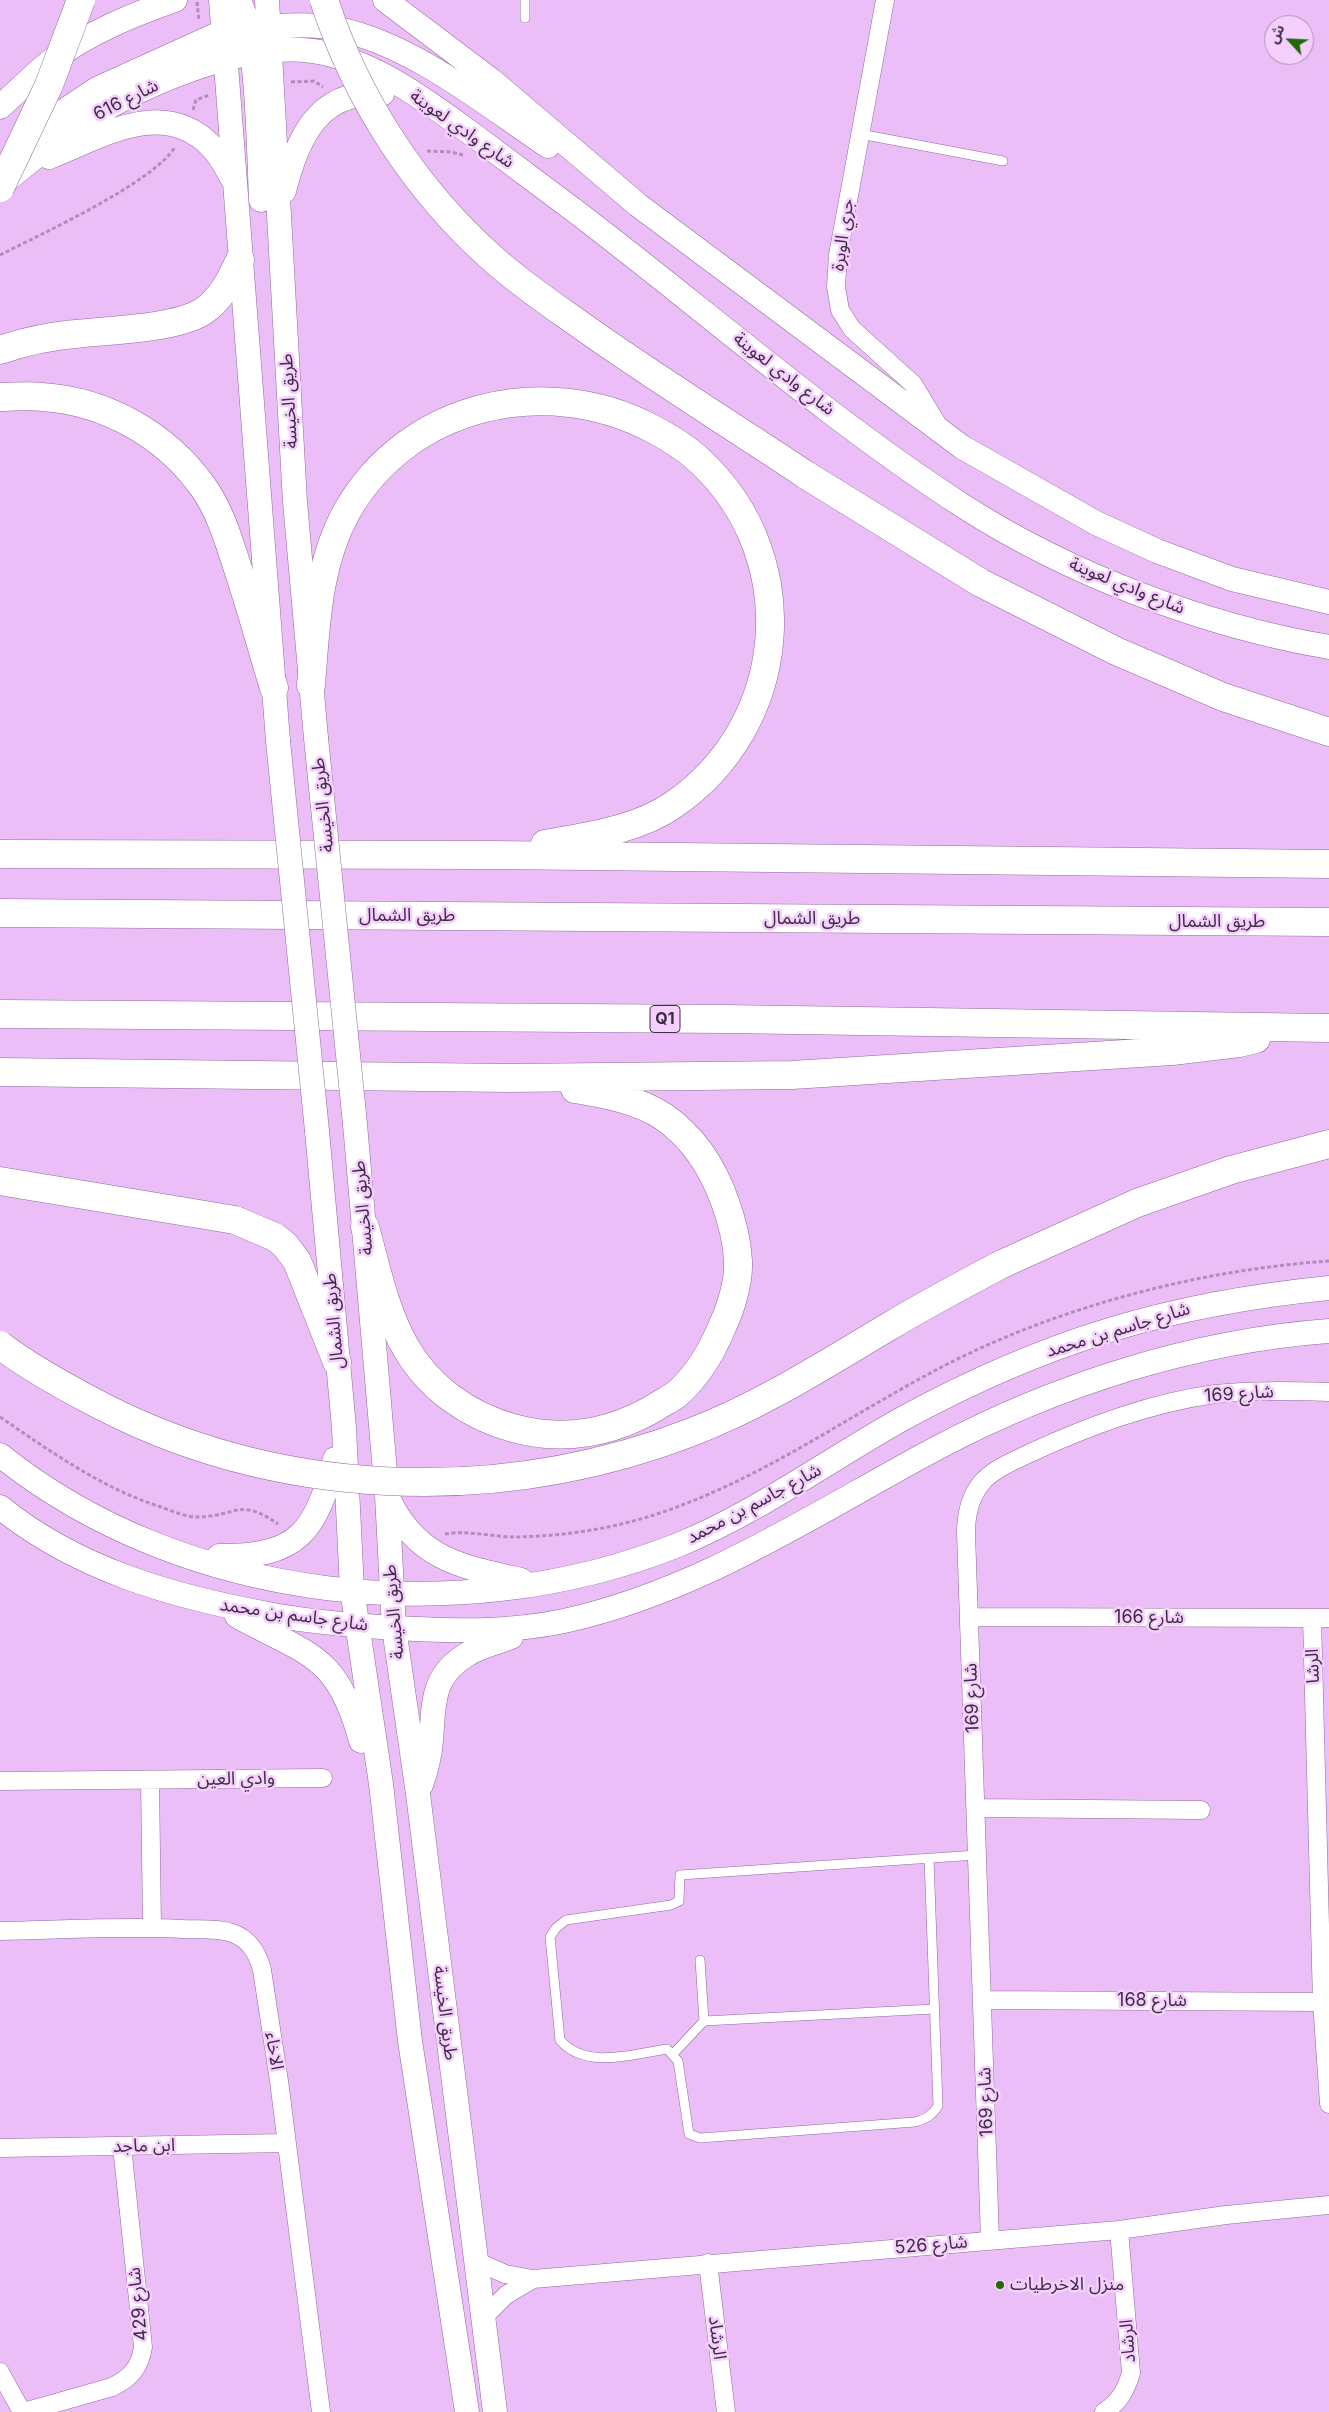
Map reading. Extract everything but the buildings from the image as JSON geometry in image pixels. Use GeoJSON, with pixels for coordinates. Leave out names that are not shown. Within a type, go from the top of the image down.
{"type":"FeatureCollection","features":[{"type":"Feature","properties":{"kind":"highway"},"geometry":{"type":"LineString","coordinates":[[0,187],[49,85],[81,0]]}},
{"type":"Feature","properties":{"kind":"highway"},"geometry":{"type":"LineString","coordinates":[[324,0],[354,77],[384,130],[412,170],[492,259],[534,292],[613,348],[806,475],[981,583],[1116,651],[1223,697],[1329,732]]}},
{"type":"Feature","properties":{"kind":"highway"},"geometry":{"type":"LineString","coordinates":[[0,350],[72,334],[132,328],[188,318],[204,310],[215,301],[228,284],[240,260]]}},
{"type":"Feature","properties":{"kind":"highway"},"geometry":{"type":"LineString","coordinates":[[0,397],[41,396],[69,400],[100,408],[135,425],[152,436],[185,465],[204,488],[226,532],[274,688]]}},
{"type":"Feature","properties":{"kind":"highway"},"geometry":{"type":"LineString","coordinates":[[311,685],[322,573],[338,529],[360,491],[377,472],[397,452],[433,428],[457,417],[503,403],[538,400],[570,402],[590,405],[640,422],[676,442],[702,462],[717,479],[744,518],[762,565],[768,593],[771,644],[767,667],[760,693],[740,734],[714,770],[692,791],[671,807],[627,826],[491,855]]}},
{"type":"Feature","properties":{"kind":"highway"},"geometry":{"type":"LineString","coordinates":[[0,835],[72,845],[106,854]]}},
{"type":"Feature","properties":{"kind":"highway"},"geometry":{"type":"LineString","coordinates":[[0,854],[491,855],[1329,864]]}},
{"type":"Feature","properties":{"kind":"highway","name":"طريق الشمال"},"geometry":{"type":"LineString","coordinates":[[0,913],[1329,922]]}},
{"type":"Feature","properties":{"kind":"highway","name":"Q1"},"geometry":{"type":"LineString","coordinates":[[0,1014],[715,1019],[1329,1028]]}},
{"type":"Feature","properties":{"kind":"highway"},"geometry":{"type":"LineString","coordinates":[[0,1072],[510,1078],[792,1075],[1172,1051],[1239,1044],[1262,1038],[1283,1028]]}},
{"type":"Feature","properties":{"kind":"highway"},"geometry":{"type":"LineString","coordinates":[[365,1227],[387,1304],[406,1348],[432,1382],[461,1406],[494,1423],[529,1433],[560,1436],[594,1432],[633,1420],[677,1394],[710,1354],[730,1310],[738,1262],[733,1226],[717,1179],[691,1139],[663,1116],[648,1109],[599,1093],[510,1078]]}},
{"type":"Feature","properties":{"kind":"highway"},"geometry":{"type":"LineString","coordinates":[[0,1345],[62,1386],[113,1413],[167,1436],[248,1462],[325,1476],[394,1483],[458,1482],[539,1474],[585,1465],[693,1432],[768,1399],[946,1294],[1002,1264],[1137,1203],[1231,1170],[1329,1144]]}},
{"type":"Feature","properties":{"kind":"highway"},"geometry":{"type":"LineString","coordinates":[[0,1181],[235,1220],[275,1237],[285,1245],[297,1261],[337,1362]]}},
{"type":"Feature","properties":{"kind":"main road"},"geometry":{"type":"LineString","coordinates":[[112,26],[138,0]]}},
{"type":"Feature","properties":{"kind":"main road"},"geometry":{"type":"LineString","coordinates":[[0,107],[51,61],[72,47],[112,26],[175,0]]}},
{"type":"Feature","properties":{"kind":"main road","name":"طريق الخيسة"},"geometry":{"type":"LineString","coordinates":[[221,0],[278,741]]}},
{"type":"Feature","properties":{"kind":"main road"},"geometry":{"type":"LineString","coordinates":[[385,0],[491,80],[638,205]]}},
{"type":"Feature","properties":{"kind":"main road"},"geometry":{"type":"LineString","coordinates":[[254,13],[262,53],[267,297],[275,336],[287,371]]}},
{"type":"Feature","properties":{"kind":"main road"},"geometry":{"type":"LineString","coordinates":[[226,59],[236,38],[254,13]]}},
{"type":"Feature","properties":{"kind":"main road"},"geometry":{"type":"LineString","coordinates":[[0,160],[43,126],[96,90],[223,33],[254,13],[304,25],[338,29],[392,46],[425,64],[638,205],[943,434],[1004,473],[1087,518],[1157,550],[1232,579],[1329,602]]}},
{"type":"Feature","properties":{"kind":"main road","name":"شارع وادي لعوينة"},"geometry":{"type":"LineString","coordinates":[[262,53],[307,51],[335,56],[391,80],[428,103],[593,225],[850,426],[903,465],[966,507],[1017,537],[1105,579],[1193,612],[1256,631],[1329,647]]}},
{"type":"Feature","properties":{"kind":"main road","name":"شارع 616"},"geometry":{"type":"LineString","coordinates":[[0,187],[71,130],[104,109],[169,78],[226,59],[262,53]]}},
{"type":"Feature","properties":{"kind":"main road","name":"طريق الخيسة"},"geometry":{"type":"LineString","coordinates":[[262,53],[278,215],[295,502],[316,738],[365,1227],[387,1495],[394,1628],[418,1794],[495,2412]]}},
{"type":"Feature","properties":{"kind":"main road"},"geometry":{"type":"LineString","coordinates":[[278,215],[288,172],[299,145],[310,125],[324,110],[345,98],[366,94],[394,95],[428,103]]}},
{"type":"Feature","properties":{"kind":"main road"},"geometry":{"type":"LineString","coordinates":[[23,167],[131,125],[162,121],[193,131],[211,146],[235,182]]}},
{"type":"Feature","properties":{"kind":"main road","name":"طريق الشمال"},"geometry":{"type":"LineString","coordinates":[[278,741],[317,1131],[344,1428],[352,1590],[357,1626]]}},
{"type":"Feature","properties":{"kind":"main road","name":"شارع جاسم بن محمد"},"geometry":{"type":"LineString","coordinates":[[0,1455],[79,1508],[133,1535],[190,1556],[270,1578],[352,1590],[434,1594],[488,1591],[537,1584],[585,1574],[631,1561],[722,1526],[765,1503],[898,1421],[947,1395],[993,1372],[1072,1341],[1154,1316],[1195,1306],[1270,1294],[1329,1288]]}},
{"type":"Feature","properties":{"kind":"main road","name":"شارع جاسم بن محمد"},"geometry":{"type":"LineString","coordinates":[[0,1507],[33,1530],[90,1562],[150,1586],[213,1603],[285,1617],[357,1626],[474,1632],[534,1626],[619,1606],[687,1582],[743,1556],[937,1448],[1008,1415],[1072,1389],[1127,1370],[1212,1348],[1260,1339],[1329,1331]]}},
{"type":"Feature","properties":{"kind":"main road"},"geometry":{"type":"LineString","coordinates":[[190,1556],[255,1556],[284,1546],[297,1538],[315,1517],[321,1505],[344,1428]]}},
{"type":"Feature","properties":{"kind":"main road"},"geometry":{"type":"LineString","coordinates":[[387,1495],[400,1520],[428,1550],[470,1569],[537,1584]]}},
{"type":"Feature","properties":{"kind":"main road"},"geometry":{"type":"LineString","coordinates":[[213,1603],[302,1649],[325,1666],[348,1698],[363,1746],[381,1784]]}},
{"type":"Feature","properties":{"kind":"main road","name":"طريق الخيسة"},"geometry":{"type":"LineString","coordinates":[[357,1626],[381,1784],[410,2041],[467,2412]]}},
{"type":"Feature","properties":{"kind":"main road"},"geometry":{"type":"LineString","coordinates":[[418,1794],[429,1758],[433,1700],[442,1680],[456,1662],[466,1655],[534,1626]]}},
{"type":"Feature","properties":{"kind":"street","name":"جري الوبرة"},"geometry":{"type":"LineString","coordinates":[[885,0],[838,255],[836,287],[840,310],[852,330],[913,384],[943,434]]}},
{"type":"Feature","properties":{"kind":"street","name":"شارع 169"},"geometry":{"type":"LineString","coordinates":[[990,2240],[966,1521],[968,1509],[977,1488],[993,1472],[1078,1432],[1145,1409],[1214,1394],[1287,1391],[1329,1392]]}},
{"type":"Feature","properties":{"kind":"street","name":"شارع 166"},"geometry":{"type":"LineString","coordinates":[[969,1617],[1320,1618]]}},
{"type":"Feature","properties":{"kind":"street","name":"الرشا"},"geometry":{"type":"LineString","coordinates":[[1320,1618],[1322,2002],[1329,2096]]}},
{"type":"Feature","properties":{"kind":"street","name":"وادي العين"},"geometry":{"type":"LineString","coordinates":[[0,1781],[323,1778]]}},
{"type":"Feature","properties":{"kind":"street"},"geometry":{"type":"LineString","coordinates":[[150,1780],[152,1927]]}},
{"type":"Feature","properties":{"kind":"street"},"geometry":{"type":"LineString","coordinates":[[976,1808],[1200,1810]]}},
{"type":"Feature","properties":{"kind":"street","name":"الاخاء"},"geometry":{"type":"LineString","coordinates":[[0,1931],[152,1927],[233,1933],[253,1948],[259,1958],[262,1970],[287,2144],[321,2412]]}},
{"type":"Feature","properties":{"kind":"street","name":"شارع 168"},"geometry":{"type":"LineString","coordinates":[[982,2000],[1322,2002]]}},
{"type":"Feature","properties":{"kind":"street","name":"ابن ماجد"},"geometry":{"type":"LineString","coordinates":[[0,2148],[287,2144]]}},
{"type":"Feature","properties":{"kind":"street","name":"شارع 429"},"geometry":{"type":"LineString","coordinates":[[23,2412],[112,2387],[125,2381],[135,2372],[141,2360],[143,2347],[122,2146]]}},
{"type":"Feature","properties":{"kind":"street","name":"شارع 526"},"geometry":{"type":"LineString","coordinates":[[476,2261],[505,2274],[533,2279],[1119,2230],[1226,2215],[1329,2206]]}},
{"type":"Feature","properties":{"kind":"street","name":"الرشاد"},"geometry":{"type":"LineString","coordinates":[[1104,2412],[1115,2404],[1122,2395],[1131,2373],[1119,2230]]}},
{"type":"Feature","properties":{"kind":"street","name":"الرشاد"},"geometry":{"type":"LineString","coordinates":[[708,2264],[726,2412]]}},
{"type":"Feature","properties":{"kind":"street","name":"شارع 526"},"geometry":{"type":"LineString","coordinates":[[483,2318],[506,2295],[533,2279]]}},
{"type":"Feature","properties":{"kind":"street"},"geometry":{"type":"LineString","coordinates":[[0,2372],[23,2412]]}},
{"type":"Feature","properties":{"kind":"lane"},"geometry":{"type":"LineString","coordinates":[[525,0],[525,18]]}},
{"type":"Feature","properties":{"kind":"lane"},"geometry":{"type":"LineString","coordinates":[[860,134],[1003,161]]}},
{"type":"Feature","properties":{"kind":"lane"},"geometry":{"type":"LineString","coordinates":[[929,1858],[938,2106],[934,2114],[914,2122],[700,2138],[689,2134],[678,2061],[666,2049],[600,2058],[579,2054],[567,2049],[560,2040],[550,1937],[556,1928],[566,1920],[671,1905],[679,1901],[680,1876],[929,1858],[977,1855]]}},
{"type":"Feature","properties":{"kind":"lane"},"geometry":{"type":"LineString","coordinates":[[700,1960],[704,2021]]}},
{"type":"Feature","properties":{"kind":"lane"},"geometry":{"type":"LineString","coordinates":[[673,2054],[704,2021],[934,2009]]}},
{"type":"Feature","properties":{"kind":"path"},"geometry":{"type":"LineString","coordinates":[[0,255],[93,206],[155,168],[170,155],[186,128],[196,100],[204,96],[228,91]]}},
{"type":"Feature","properties":{"kind":"path"},"geometry":{"type":"LineString","coordinates":[[428,1550],[438,1537],[454,1532],[494,1537],[532,1537],[586,1531],[640,1519],[680,1506],[749,1476],[937,1370],[1048,1322],[1130,1296],[1186,1282],[1233,1272],[1329,1261]]}},
{"type":"Feature","properties":{"kind":"path"},"geometry":{"type":"LineString","coordinates":[[0,1417],[66,1462],[115,1489],[158,1506],[198,1517],[232,1510],[252,1509],[268,1517],[297,1538]]}},
{"type":"Feature","properties":{"kind":"place","name":"منزل الاخرطيات"},"geometry":{"type":"Point","coordinates":[1000,2285]}}]}
